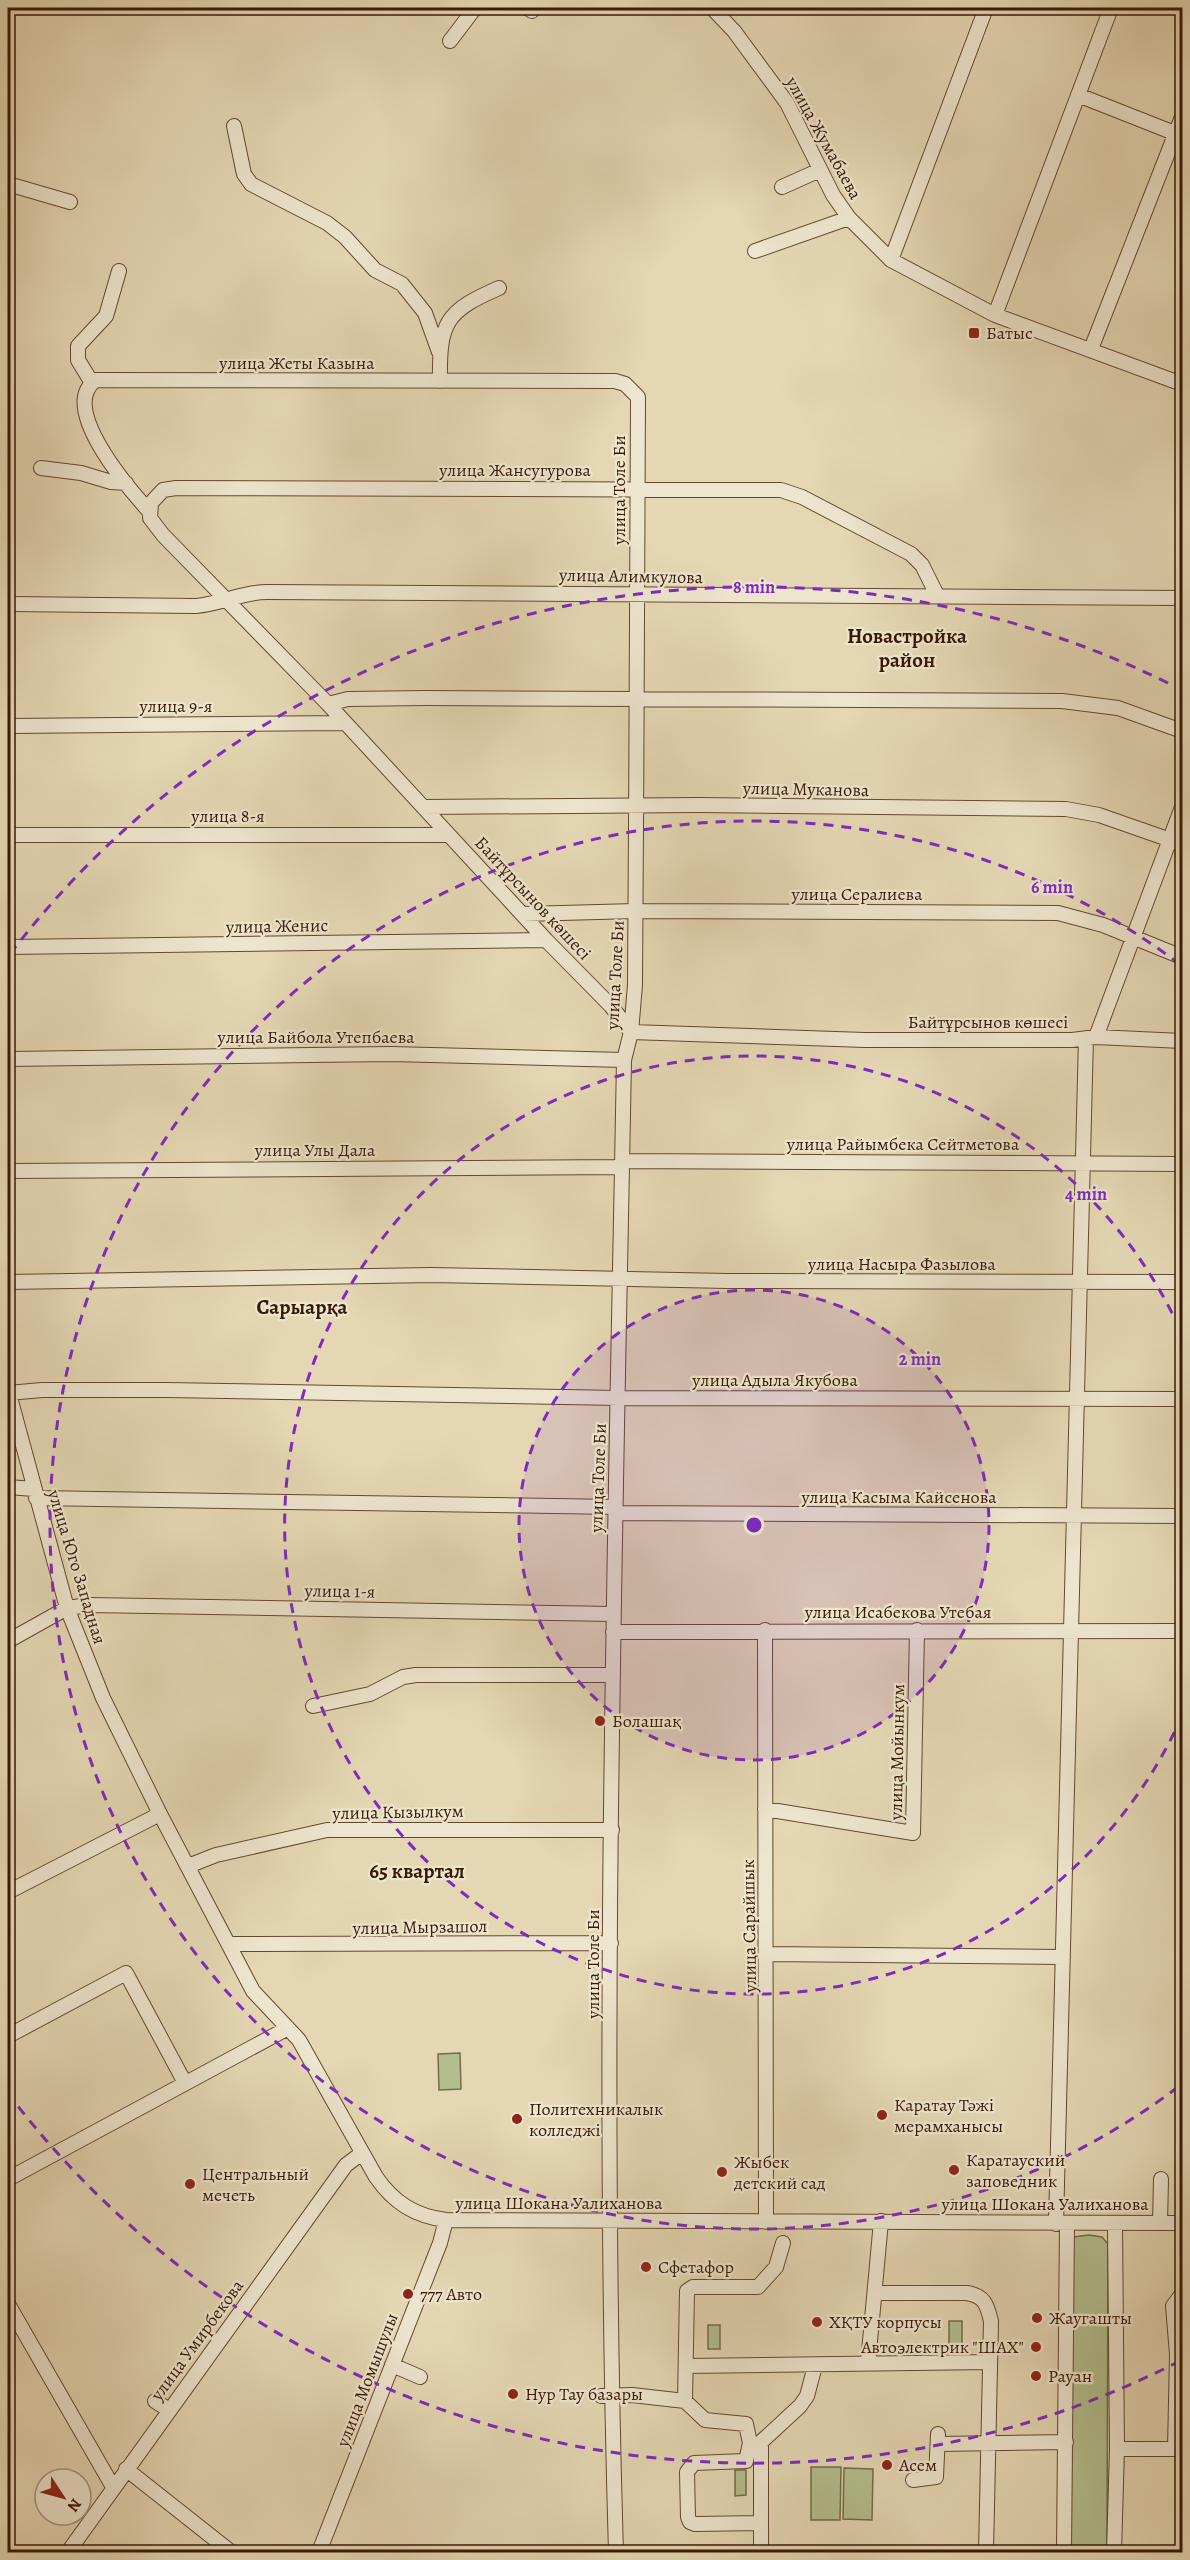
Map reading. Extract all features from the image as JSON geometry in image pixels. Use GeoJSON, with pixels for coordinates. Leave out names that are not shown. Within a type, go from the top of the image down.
{"type":"FeatureCollection","features":[{"type":"Feature","properties":{"kind":"street"},"geometry":{"type":"LineString","coordinates":[[450,41],[475,8]]}},
{"type":"Feature","properties":{"kind":"street","name":"улица Жумабаева"},"geometry":{"type":"LineString","coordinates":[[712,8],[734,31],[787,103],[820,170],[849,218],[891,260],[995,315],[1182,384]]}},
{"type":"Feature","properties":{"kind":"street"},"geometry":{"type":"LineString","coordinates":[[891,260],[986,8]]}},
{"type":"Feature","properties":{"kind":"street"},"geometry":{"type":"LineString","coordinates":[[995,315],[1111,8]]}},
{"type":"Feature","properties":{"kind":"street"},"geometry":{"type":"LineString","coordinates":[[1078,95],[1179,135]]}},
{"type":"Feature","properties":{"kind":"street"},"geometry":{"type":"LineString","coordinates":[[1091,349],[1179,135],[1182,117]]}},
{"type":"Feature","properties":{"kind":"street"},"geometry":{"type":"LineString","coordinates":[[234,126],[244,174],[251,184],[327,223],[345,237],[375,270],[402,284],[425,314],[440,352]]}},
{"type":"Feature","properties":{"kind":"street"},"geometry":{"type":"LineString","coordinates":[[782,187],[820,170]]}},
{"type":"Feature","properties":{"kind":"street"},"geometry":{"type":"LineString","coordinates":[[8,184],[69,202]]}},
{"type":"Feature","properties":{"kind":"street"},"geometry":{"type":"LineString","coordinates":[[755,251],[849,218]]}},
{"type":"Feature","properties":{"kind":"street"},"geometry":{"type":"LineString","coordinates":[[119,271],[106,316],[78,346],[78,360],[92,382],[86,406],[92,434],[126,483],[149,511]]}},
{"type":"Feature","properties":{"kind":"street"},"geometry":{"type":"LineString","coordinates":[[440,381],[440,352],[446,323],[470,300],[499,288]]}},
{"type":"Feature","properties":{"kind":"street","name":"улица Жеты Казына"},"geometry":{"type":"LineString","coordinates":[[92,382],[105,379],[615,381],[633,389],[638,397],[638,406]]}},
{"type":"Feature","properties":{"kind":"street","name":"улица Толе Би"},"geometry":{"type":"LineString","coordinates":[[616,2553],[606,2396],[611,2221],[613,1614],[624,1060],[632,1032],[635,985],[639,700],[636,489],[638,406]]}},
{"type":"Feature","properties":{"kind":"street"},"geometry":{"type":"LineString","coordinates":[[41,468],[81,473],[111,482],[126,483]]}},
{"type":"Feature","properties":{"kind":"street","name":"улица Жансугурова"},"geometry":{"type":"LineString","coordinates":[[149,511],[155,496],[163,490],[781,490],[910,554],[922,565],[937,595]]}},
{"type":"Feature","properties":{"kind":"street","name":"Байтұрсынов көшесі"},"geometry":{"type":"LineString","coordinates":[[149,511],[150,518],[163,535],[328,704],[546,940],[611,1006],[632,1032],[865,1040],[1091,1037],[1182,1041]]}},
{"type":"Feature","properties":{"kind":"street","name":"улица Алимкулова"},"geometry":{"type":"LineString","coordinates":[[8,604],[196,606],[225,601],[250,592],[546,592],[638,595],[1182,598]]}},
{"type":"Feature","properties":{"kind":"street"},"geometry":{"type":"LineString","coordinates":[[328,704],[348,699],[1062,701],[1118,708],[1182,731]]}},
{"type":"Feature","properties":{"kind":"street","name":"улица 9-я"},"geometry":{"type":"LineString","coordinates":[[8,726],[345,723]]}},
{"type":"Feature","properties":{"kind":"street","name":"улица Муканова"},"geometry":{"type":"LineString","coordinates":[[423,807],[1066,809],[1099,816],[1176,842]]}},
{"type":"Feature","properties":{"kind":"street"},"geometry":{"type":"LineString","coordinates":[[1064,2553],[1066,2442],[1061,2224],[1064,1957],[1081,1163],[1091,1037],[1176,842],[1182,807]]}},
{"type":"Feature","properties":{"kind":"street","name":"улица 8-я"},"geometry":{"type":"LineString","coordinates":[[8,835],[449,835]]}},
{"type":"Feature","properties":{"kind":"street","name":"улица Сералиева"},"geometry":{"type":"LineString","coordinates":[[523,914],[636,911],[1058,913],[1102,926],[1182,957]]}},
{"type":"Feature","properties":{"kind":"street","name":"улица Женис"},"geometry":{"type":"LineString","coordinates":[[8,947],[546,940]]}},
{"type":"Feature","properties":{"kind":"street","name":"улица Байбола Утепбаева"},"geometry":{"type":"LineString","coordinates":[[8,1059],[391,1054],[624,1060]]}},
{"type":"Feature","properties":{"kind":"street","name":"улица Райымбека Сейтметова"},"geometry":{"type":"LineString","coordinates":[[622,1164],[1182,1164]]}},
{"type":"Feature","properties":{"kind":"street","name":"улица Улы Дала"},"geometry":{"type":"LineString","coordinates":[[8,1171],[622,1164]]}},
{"type":"Feature","properties":{"kind":"street","name":"улица Насыра Фазылова"},"geometry":{"type":"LineString","coordinates":[[8,1282],[431,1275],[621,1279],[1182,1282]]}},
{"type":"Feature","properties":{"kind":"street","name":"улица Адыла Якубова"},"geometry":{"type":"LineString","coordinates":[[8,1391],[166,1390],[619,1398],[1182,1399]]}},
{"type":"Feature","properties":{"kind":"street","name":"улица Юго Западная"},"geometry":{"type":"LineString","coordinates":[[8,1391],[67,1608],[104,1698],[160,1814]]}},
{"type":"Feature","properties":{"kind":"street","name":"улица Касыма Кайсенова"},"geometry":{"type":"LineString","coordinates":[[8,1487],[35,1493],[615,1510],[1182,1516]]}},
{"type":"Feature","properties":{"kind":"street","name":"улица 1-я"},"geometry":{"type":"LineString","coordinates":[[67,1608],[76,1605],[119,1603],[613,1614]]}},
{"type":"Feature","properties":{"kind":"street"},"geometry":{"type":"LineString","coordinates":[[8,1641],[67,1608]]}},
{"type":"Feature","properties":{"kind":"street","name":"улица Сарайшык"},"geometry":{"type":"LineString","coordinates":[[765,1630],[768,1954],[766,2222]]}},
{"type":"Feature","properties":{"kind":"street","name":"улица Мойынкум"},"geometry":{"type":"LineString","coordinates":[[765,1809],[913,1833],[917,1630]]}},
{"type":"Feature","properties":{"kind":"street","name":"улица Исабекова Утебая"},"geometry":{"type":"LineString","coordinates":[[613,1632],[1182,1631]]}},
{"type":"Feature","properties":{"kind":"street"},"geometry":{"type":"LineString","coordinates":[[313,1706],[370,1694],[403,1677],[416,1675],[613,1675]]}},
{"type":"Feature","properties":{"kind":"street"},"geometry":{"type":"LineString","coordinates":[[8,1892],[160,1814]]}},
{"type":"Feature","properties":{"kind":"street","name":"улица Шокана Уалиханова"},"geometry":{"type":"LineString","coordinates":[[160,1814],[253,1991],[288,2028],[311,2057],[384,2188],[396,2200],[417,2214],[446,2220],[1182,2223]]}},
{"type":"Feature","properties":{"kind":"street","name":"улица Кызылкум"},"geometry":{"type":"LineString","coordinates":[[188,1866],[216,1855],[327,1830],[612,1830]]}},
{"type":"Feature","properties":{"kind":"street","name":"улица Мырзашол"},"geometry":{"type":"LineString","coordinates":[[229,1944],[337,1946],[611,1943]]}},
{"type":"Feature","properties":{"kind":"street"},"geometry":{"type":"LineString","coordinates":[[768,1954],[1064,1957]]}},
{"type":"Feature","properties":{"kind":"street"},"geometry":{"type":"LineString","coordinates":[[8,2036],[126,1973],[185,2083]]}},
{"type":"Feature","properties":{"kind":"street"},"geometry":{"type":"LineString","coordinates":[[8,2179],[288,2028]]}},
{"type":"Feature","properties":{"kind":"street","name":"улица Умирбекова"},"geometry":{"type":"LineString","coordinates":[[68,2553],[113,2487],[346,2165],[362,2152]]}},
{"type":"Feature","properties":{"kind":"street"},"geometry":{"type":"LineString","coordinates":[[1160,2223],[1161,2179]]}},
{"type":"Feature","properties":{"kind":"street","name":"улица Момышулы"},"geometry":{"type":"LineString","coordinates":[[320,2552],[440,2243],[446,2220]]}},
{"type":"Feature","properties":{"kind":"street"},"geometry":{"type":"LineString","coordinates":[[868,2363],[881,2221]]}},
{"type":"Feature","properties":{"kind":"street"},"geometry":{"type":"LineString","coordinates":[[1114,2553],[1117,2449],[1115,2223]]}},
{"type":"Feature","properties":{"kind":"street"},"geometry":{"type":"LineString","coordinates":[[685,2402],[687,2291],[693,2287],[758,2287],[776,2267],[783,2243]]}},
{"type":"Feature","properties":{"kind":"street"},"geometry":{"type":"LineString","coordinates":[[876,2293],[979,2295],[985,2301],[991,2321],[988,2362],[986,2553]]}},
{"type":"Feature","properties":{"kind":"street"},"geometry":{"type":"LineString","coordinates":[[1117,2449],[1174,2450],[1180,2380],[1173,2306],[1182,2294]]}},
{"type":"Feature","properties":{"kind":"street"},"geometry":{"type":"LineString","coordinates":[[8,2304],[113,2487]]}},
{"type":"Feature","properties":{"kind":"street"},"geometry":{"type":"LineString","coordinates":[[686,2366],[988,2362]]}},
{"type":"Feature","properties":{"kind":"street"},"geometry":{"type":"LineString","coordinates":[[392,2365],[420,2377]]}},
{"type":"Feature","properties":{"kind":"street"},"geometry":{"type":"LineString","coordinates":[[761,2523],[696,2524],[690,2522],[688,2517],[689,2466],[694,2463],[746,2461],[755,2443],[800,2406],[807,2396],[815,2366]]}},
{"type":"Feature","properties":{"kind":"street"},"geometry":{"type":"LineString","coordinates":[[606,2396],[632,2395],[685,2402],[705,2420],[746,2424],[755,2443],[761,2553]]}},
{"type":"Feature","properties":{"kind":"street"},"geometry":{"type":"LineString","coordinates":[[155,2401],[169,2410]]}},
{"type":"Feature","properties":{"kind":"street"},"geometry":{"type":"LineString","coordinates":[[913,2480],[936,2477],[939,2439],[987,2444],[1066,2442]]}},
{"type":"Feature","properties":{"kind":"street"},"geometry":{"type":"LineString","coordinates":[[126,2469],[231,2553]]}},
{"type":"Feature","properties":{"kind":"street"},"geometry":{"type":"LineString","coordinates":[[8,2548],[10,2553]]}},
{"type":"Feature","properties":{"kind":"green space"},"geometry":{"type":"Polygon","coordinates":[[[460,2053],[461,2089],[439,2090],[438,2054],[460,2053]]]}},
{"type":"Feature","properties":{"kind":"green space"},"geometry":{"type":"Polygon","coordinates":[[[1089,2235],[1102,2237],[1108,2244],[1107,2552],[1067,2552],[1073,2237],[1089,2235]]]}},
{"type":"Feature","properties":{"kind":"green space"},"geometry":{"type":"Polygon","coordinates":[[[949,2321],[962,2321],[962,2345],[949,2345],[949,2321]]]}},
{"type":"Feature","properties":{"kind":"green space"},"geometry":{"type":"Polygon","coordinates":[[[708,2325],[720,2325],[720,2349],[708,2349],[708,2325]]]}},
{"type":"Feature","properties":{"kind":"green space"},"geometry":{"type":"Polygon","coordinates":[[[811,2467],[841,2467],[840,2520],[811,2520],[811,2467]]]}},
{"type":"Feature","properties":{"kind":"green space"},"geometry":{"type":"Polygon","coordinates":[[[844,2468],[873,2469],[872,2520],[843,2519],[844,2468]]]}},
{"type":"Feature","properties":{"kind":"green space"},"geometry":{"type":"Polygon","coordinates":[[[735,2470],[746,2470],[746,2495],[735,2496],[735,2470]]]}},
{"type":"Feature","properties":{"kind":"place","name":"Батыс"},"geometry":{"type":"Point","coordinates":[974,333]}},
{"type":"Feature","properties":{"kind":"place","name":"Болашақ"},"geometry":{"type":"Point","coordinates":[600,1721]}},
{"type":"Feature","properties":{"kind":"place","name":"Каратау Тәжі мерамханысы"},"geometry":{"type":"Point","coordinates":[882,2115]}},
{"type":"Feature","properties":{"kind":"place","name":"Политехникалык колледжі"},"geometry":{"type":"Point","coordinates":[517,2119]}},
{"type":"Feature","properties":{"kind":"place","name":"Каратауский заповедник"},"geometry":{"type":"Point","coordinates":[954,2170]}},
{"type":"Feature","properties":{"kind":"place","name":"Жыбек детский сад"},"geometry":{"type":"Point","coordinates":[722,2172]}},
{"type":"Feature","properties":{"kind":"place","name":"Центральный мечеть"},"geometry":{"type":"Point","coordinates":[190,2184]}},
{"type":"Feature","properties":{"kind":"place","name":"Сфетафор"},"geometry":{"type":"Point","coordinates":[646,2267]}},
{"type":"Feature","properties":{"kind":"place","name":"777 Авто"},"geometry":{"type":"Point","coordinates":[408,2294]}},
{"type":"Feature","properties":{"kind":"place","name":"Жаугашты"},"geometry":{"type":"Point","coordinates":[1037,2318]}},
{"type":"Feature","properties":{"kind":"place","name":"ХҚТУ корпусы"},"geometry":{"type":"Point","coordinates":[817,2322]}},
{"type":"Feature","properties":{"kind":"place","name":"Автоэлектрик \"ШАХ\""},"geometry":{"type":"Point","coordinates":[1036,2347]}},
{"type":"Feature","properties":{"kind":"place","name":"Рауан"},"geometry":{"type":"Point","coordinates":[1036,2376]}},
{"type":"Feature","properties":{"kind":"place","name":"Нур Тау базары"},"geometry":{"type":"Point","coordinates":[513,2394]}},
{"type":"Feature","properties":{"kind":"place","name":"Асем"},"geometry":{"type":"Point","coordinates":[887,2465]}},
{"type":"Feature","properties":{"kind":"district","name":"Новастройка район"},"geometry":{"type":"Point","coordinates":[907,648]}},
{"type":"Feature","properties":{"kind":"district","name":"Сарыарқа"},"geometry":{"type":"Point","coordinates":[302,1307]}},
{"type":"Feature","properties":{"kind":"district","name":"65 квартал"},"geometry":{"type":"Point","coordinates":[417,1871]}}]}
